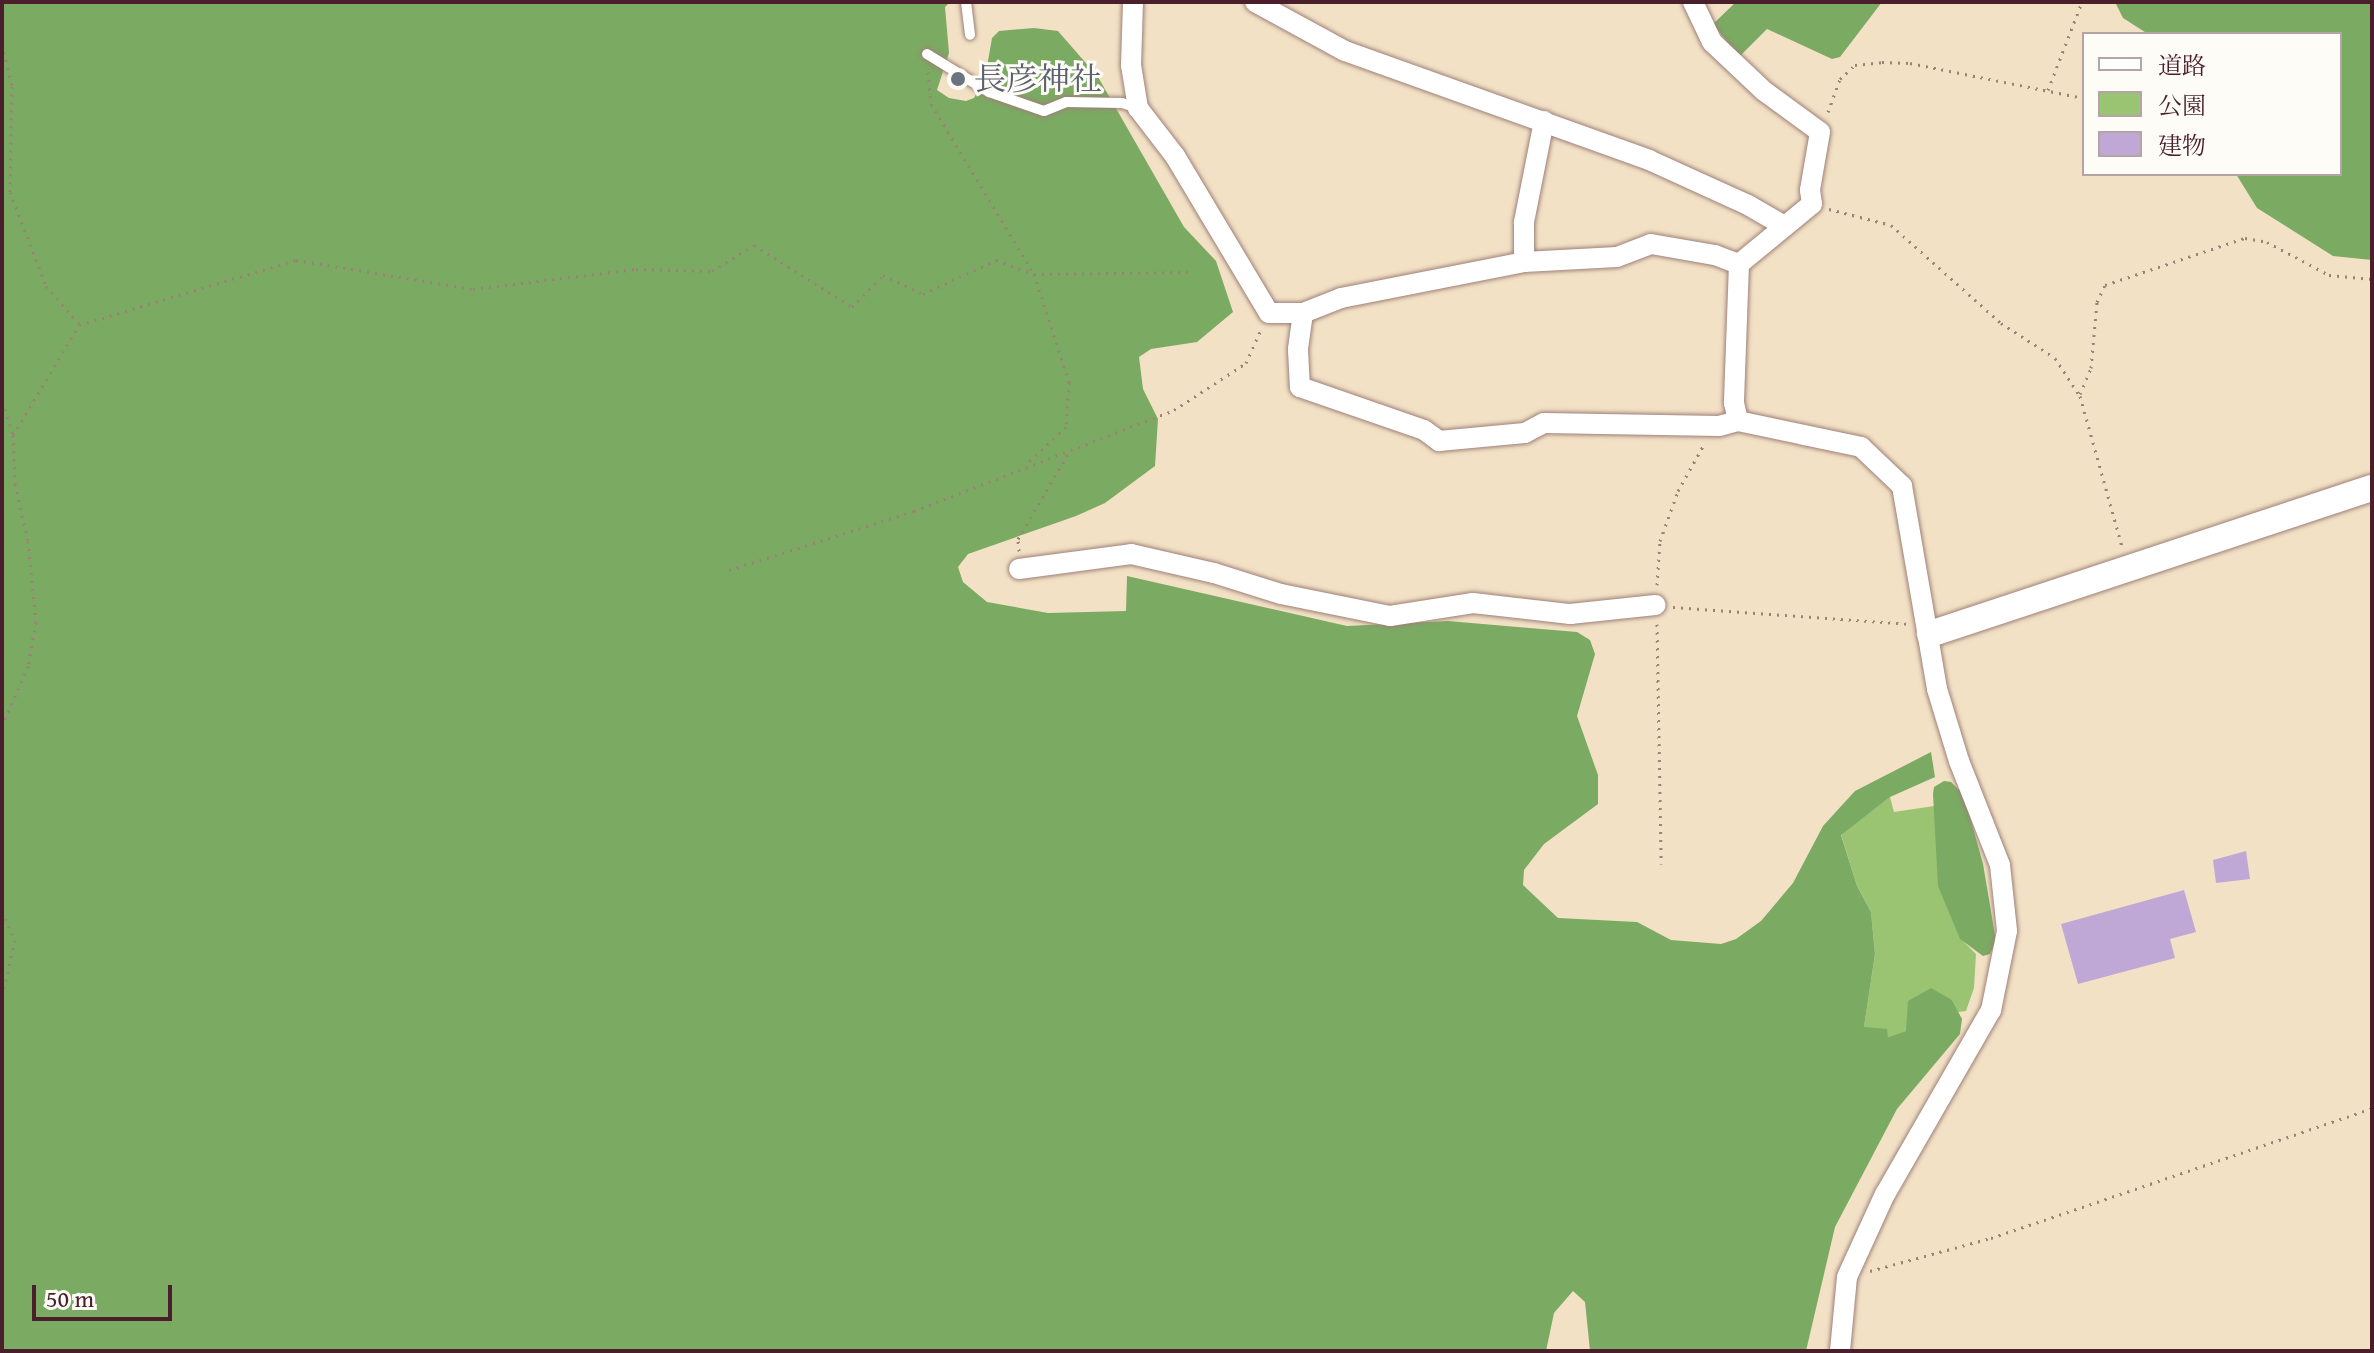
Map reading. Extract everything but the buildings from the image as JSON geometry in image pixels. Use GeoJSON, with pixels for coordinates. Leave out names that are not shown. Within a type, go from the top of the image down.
{"type":"FeatureCollection","features":[{"type":"Feature","properties":{"kind":"street"},"geometry":{"type":"LineString","coordinates":[[1133,2],[1131,65],[1138,108],[1175,156],[1269,313],[1303,313],[1341,298],[1524,262],[1617,257],[1651,244],[1715,255],[1739,264]]}},
{"type":"Feature","properties":{"kind":"street"},"geometry":{"type":"LineString","coordinates":[[1255,2],[1345,51],[1649,160],[1748,205],[1782,225]]}},
{"type":"Feature","properties":{"kind":"street"},"geometry":{"type":"LineString","coordinates":[[1693,2],[1712,42],[1764,91],[1820,132],[1810,190],[1812,204],[1782,225],[1739,264],[1734,403],[1729,424]]}},
{"type":"Feature","properties":{"kind":"street"},"geometry":{"type":"LineString","coordinates":[[1524,262],[1524,222],[1544,121]]}},
{"type":"Feature","properties":{"kind":"street"},"geometry":{"type":"LineString","coordinates":[[1303,313],[1298,350],[1300,387],[1424,430],[1439,441],[1525,433],[1544,423],[1729,424],[1861,447],[1902,486],[1930,634],[1937,689],[1959,761],[2000,865],[2007,931],[1991,1010],[1885,1194],[1847,1277],[1840,1351]]}},
{"type":"Feature","properties":{"kind":"street"},"geometry":{"type":"LineString","coordinates":[[1930,634],[2372,488]]}},
{"type":"Feature","properties":{"kind":"street"},"geometry":{"type":"LineString","coordinates":[[1019,569],[1131,554],[1214,573],[1281,594],[1390,616],[1473,603],[1570,614],[1656,605]]}},
{"type":"Feature","properties":{"kind":"lane"},"geometry":{"type":"LineString","coordinates":[[966,2],[970,35]]}},
{"type":"Feature","properties":{"kind":"lane"},"geometry":{"type":"LineString","coordinates":[[927,54],[989,92],[1044,111],[1066,102],[1122,103],[1138,108]]}},
{"type":"Feature","properties":{"kind":"path"},"geometry":{"type":"LineString","coordinates":[[2048,90],[2082,2]]}},
{"type":"Feature","properties":{"kind":"path"},"geometry":{"type":"LineString","coordinates":[[2,44],[12,86],[10,192],[46,286],[79,325]]}},
{"type":"Feature","properties":{"kind":"path"},"geometry":{"type":"LineString","coordinates":[[927,54],[931,104],[1034,274],[1069,382],[1066,427],[1023,468]]}},
{"type":"Feature","properties":{"kind":"path"},"geometry":{"type":"LineString","coordinates":[[1820,132],[1840,79],[1855,65],[1910,63],[2082,98]]}},
{"type":"Feature","properties":{"kind":"path"},"geometry":{"type":"LineString","coordinates":[[1812,204],[1891,225],[2001,323],[2055,358],[2080,396],[2128,569]]}},
{"type":"Feature","properties":{"kind":"path"},"geometry":{"type":"LineString","coordinates":[[2080,396],[2091,368],[2097,302],[2105,285],[2245,238],[2267,242],[2329,275],[2372,279]]}},
{"type":"Feature","properties":{"kind":"path"},"geometry":{"type":"LineString","coordinates":[[13,435],[79,325],[296,260],[473,289],[636,269],[712,271],[754,245],[852,307],[883,275],[923,294],[996,260],[1034,274],[1189,272]]}},
{"type":"Feature","properties":{"kind":"path"},"geometry":{"type":"LineString","coordinates":[[729,570],[914,511],[1174,410],[1246,363],[1269,313]]}},
{"type":"Feature","properties":{"kind":"path"},"geometry":{"type":"LineString","coordinates":[[2,401],[13,435],[15,484],[28,541],[36,622],[28,666],[2,726]]}},
{"type":"Feature","properties":{"kind":"path"},"geometry":{"type":"LineString","coordinates":[[1661,864],[1656,605],[1660,541],[1678,491],[1697,455],[1729,424]]}},
{"type":"Feature","properties":{"kind":"path"},"geometry":{"type":"LineString","coordinates":[[1019,569],[1018,539],[1069,452]]}},
{"type":"Feature","properties":{"kind":"path"},"geometry":{"type":"LineString","coordinates":[[1656,605],[1910,624],[1930,634]]}},
{"type":"Feature","properties":{"kind":"path"},"geometry":{"type":"LineString","coordinates":[[2,911],[15,940],[2,997]]}},
{"type":"Feature","properties":{"kind":"path"},"geometry":{"type":"LineString","coordinates":[[2,1059],[2,1083]]}},
{"type":"Feature","properties":{"kind":"path"},"geometry":{"type":"LineString","coordinates":[[1847,1277],[1991,1238],[2372,1108]]}},
{"type":"Feature","properties":{"kind":"green space"},"geometry":{"type":"Polygon","coordinates":[[[2,2],[950,2],[945,7],[949,53],[937,90],[949,98],[966,101],[974,98],[985,78],[992,38],[999,31],[1034,28],[1058,31],[1098,77],[1184,227],[1216,261],[1233,312],[1197,342],[1151,349],[1139,357],[1143,389],[1158,419],[1155,466],[1105,503],[968,554],[958,567],[963,582],[987,602],[1048,613],[1126,611],[1127,576],[1347,626],[1448,621],[1577,632],[1590,640],[1595,654],[1577,716],[1598,775],[1598,804],[1544,844],[1524,870],[1523,885],[1558,918],[1637,922],[1671,940],[1721,944],[1736,939],[1761,921],[1793,883],[1823,826],[1855,791],[1931,752],[1935,777],[1890,797],[1841,835],[1857,886],[1871,912],[1875,954],[1864,1027],[1887,1029],[1888,1037],[1906,1031],[1908,1001],[1931,988],[1952,1000],[1962,1019],[1960,1034],[1897,1109],[1835,1227],[1806,1351],[1590,1351],[1585,1302],[1573,1291],[1554,1313],[1546,1351],[2,1351],[2,2]]]}},
{"type":"Feature","properties":{"kind":"green space"},"geometry":{"type":"Polygon","coordinates":[[[1736,2],[1882,2],[1840,57],[1832,59],[1767,29],[1739,57],[1713,24],[1736,2]]]}},
{"type":"Feature","properties":{"kind":"green space"},"geometry":{"type":"Polygon","coordinates":[[[2115,2],[2372,2],[2372,260],[2333,256],[2257,208],[2237,176],[2342,176],[2342,32],[2145,32],[2123,18],[2115,2]]]}},
{"type":"Feature","properties":{"kind":"green space"},"geometry":{"type":"Polygon","coordinates":[[[1944,781],[1951,782],[1964,795],[1983,864],[1996,941],[1990,954],[1983,956],[1960,939],[1938,886],[1933,794],[1934,787],[1944,781]]]}},
{"type":"Feature","properties":{"kind":"green space"},"geometry":{"type":"Polygon","coordinates":[[[1890,797],[1894,812],[1934,806],[1948,909],[1960,938],[1976,954],[1974,988],[1966,1011],[1958,1012],[1952,1000],[1907,1031],[1888,1037],[1864,1027],[1875,954],[1871,912],[1857,886],[1841,834],[1890,797]]]}},
{"type":"Feature","properties":{"kind":"place","name":"長彦神社"},"geometry":{"type":"Point","coordinates":[958,79]}}]}
